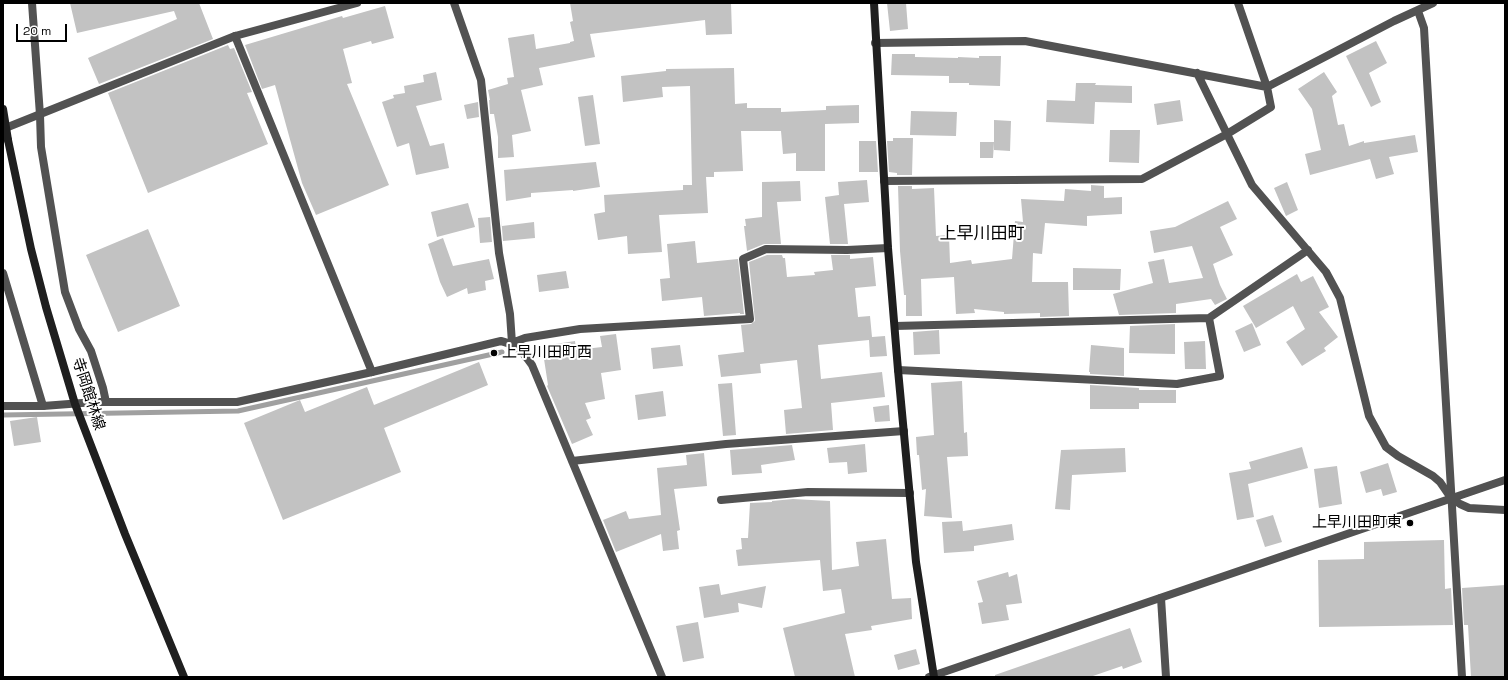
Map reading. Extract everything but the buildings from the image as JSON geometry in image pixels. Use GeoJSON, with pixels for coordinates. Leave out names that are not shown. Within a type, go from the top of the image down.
{"type":"FeatureCollection","features":[{"type":"Feature","properties":{"kind":"street"},"geometry":{"type":"LineString","coordinates":[[32,3],[41,147],[65,292],[79,329],[91,351],[106,402]]}},
{"type":"Feature","properties":{"kind":"street"},"geometry":{"type":"LineString","coordinates":[[3,129],[234,36],[357,3]]}},
{"type":"Feature","properties":{"kind":"street"},"geometry":{"type":"LineString","coordinates":[[454,3],[481,80],[499,253],[510,314],[512,343]]}},
{"type":"Feature","properties":{"kind":"street"},"geometry":{"type":"LineString","coordinates":[[874,3],[875,43],[888,248],[898,370],[916,562],[932,676],[1505,480]]}},
{"type":"Feature","properties":{"kind":"street"},"geometry":{"type":"LineString","coordinates":[[884,181],[1142,180],[1227,134],[1271,107],[1267,87],[1238,3]]}},
{"type":"Feature","properties":{"kind":"street"},"geometry":{"type":"LineString","coordinates":[[875,43],[1025,41],[1267,87],[1394,21],[1433,3]]}},
{"type":"Feature","properties":{"kind":"street"},"geometry":{"type":"LineString","coordinates":[[1418,11],[1424,28],[1426,46],[1462,677]]}},
{"type":"Feature","properties":{"kind":"street"},"geometry":{"type":"LineString","coordinates":[[234,36],[372,372]]}},
{"type":"Feature","properties":{"kind":"street"},"geometry":{"type":"LineString","coordinates":[[1197,73],[1252,185],[1326,272],[1340,298],[1369,416],[1386,447],[1398,456],[1433,476],[1440,482],[1451,498],[1469,508],[1505,510]]}},
{"type":"Feature","properties":{"kind":"street","name":"寺岡館林線"},"geometry":{"type":"LineString","coordinates":[[3,109],[8,140],[35,263],[46,307],[75,404],[125,534],[184,677]]}},
{"type":"Feature","properties":{"kind":"street"},"geometry":{"type":"LineString","coordinates":[[512,343],[525,338],[580,329],[750,319],[744,258],[766,249],[847,250],[888,248]]}},
{"type":"Feature","properties":{"kind":"street"},"geometry":{"type":"LineString","coordinates":[[895,326],[1209,318],[1308,250]]}},
{"type":"Feature","properties":{"kind":"street"},"geometry":{"type":"LineString","coordinates":[[3,273],[43,406]]}},
{"type":"Feature","properties":{"kind":"street"},"geometry":{"type":"LineString","coordinates":[[898,370],[1177,384],[1220,376],[1209,318]]}},
{"type":"Feature","properties":{"kind":"street"},"geometry":{"type":"LineString","coordinates":[[3,406],[43,406],[106,402],[237,402],[501,341],[512,343],[523,352],[532,365],[662,677]]}},
{"type":"Feature","properties":{"kind":"street"},"geometry":{"type":"LineString","coordinates":[[572,461],[726,444],[904,431]]}},
{"type":"Feature","properties":{"kind":"street"},"geometry":{"type":"LineString","coordinates":[[721,500],[808,492],[910,493]]}},
{"type":"Feature","properties":{"kind":"street"},"geometry":{"type":"LineString","coordinates":[[1160,598],[1166,677]]}},
{"type":"Feature","properties":{"kind":"waterway"},"geometry":{"type":"LineString","coordinates":[[3,415],[238,411],[502,352]]}},
{"type":"Feature","properties":{"kind":"place","name":"上早川田町西"},"geometry":{"type":"Point","coordinates":[494,353]}},
{"type":"Feature","properties":{"kind":"place","name":"上早川田町東"},"geometry":{"type":"Point","coordinates":[1410,523]}},
{"type":"Feature","properties":{"kind":"district","name":"上早川田町"},"geometry":{"type":"Point","coordinates":[982,234]}}]}
